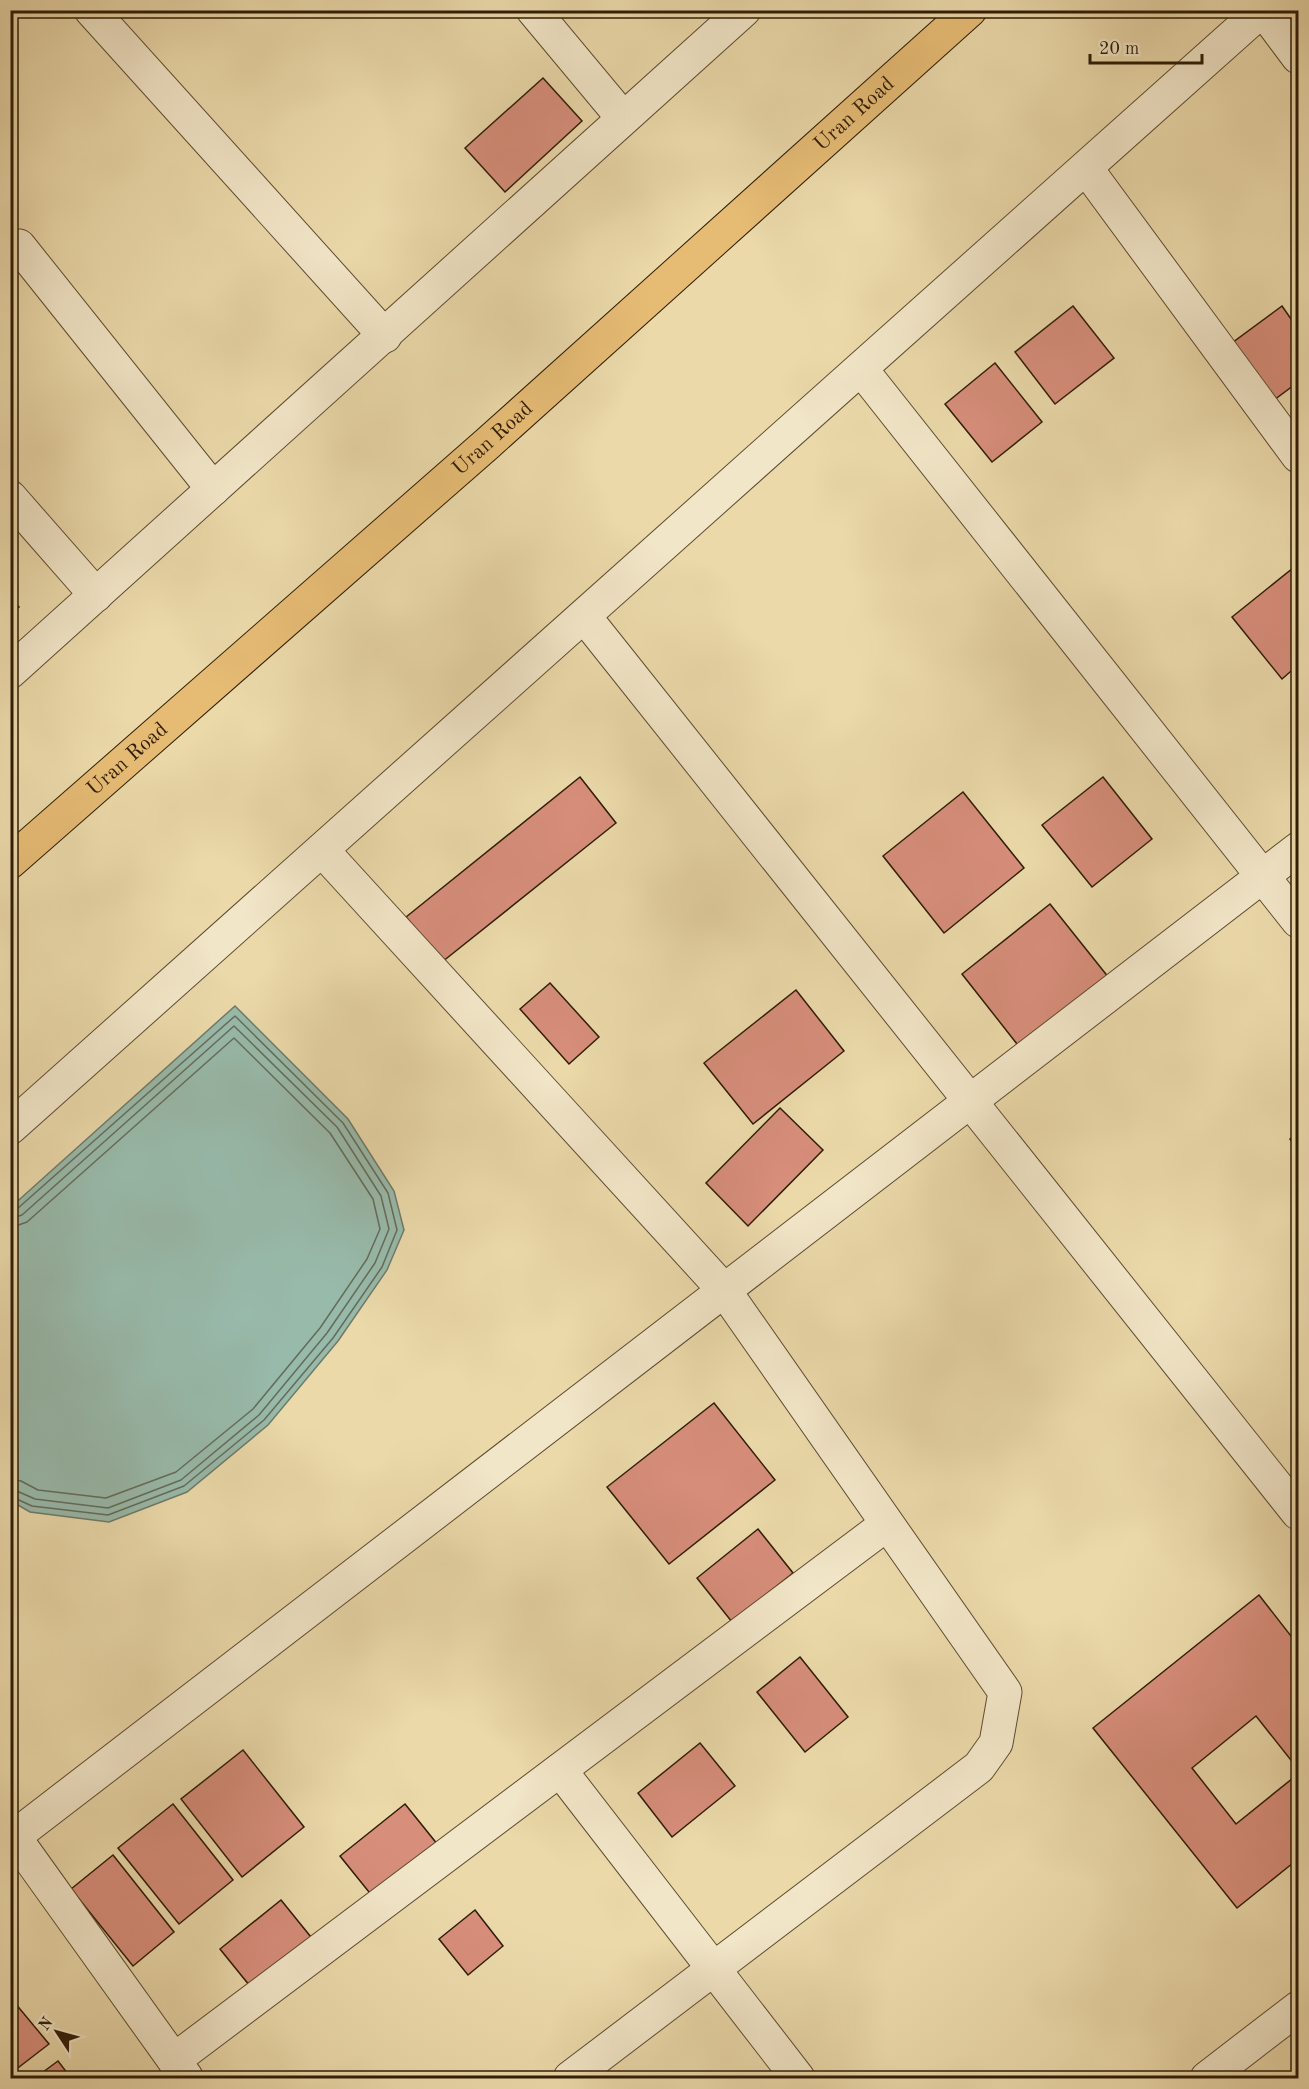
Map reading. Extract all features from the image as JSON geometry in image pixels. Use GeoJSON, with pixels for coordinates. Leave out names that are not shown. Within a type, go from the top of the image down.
{"type":"FeatureCollection","features":[{"type":"Feature","properties":{"kind":"main road","name":"Uran Road"},"geometry":{"type":"LineString","coordinates":[[10,862],[487,444],[970,10]]}},
{"type":"Feature","properties":{"kind":"street"},"geometry":{"type":"LineString","coordinates":[[91,10],[385,336]]}},
{"type":"Feature","properties":{"kind":"street"},"geometry":{"type":"LineString","coordinates":[[533,10],[623,118]]}},
{"type":"Feature","properties":{"kind":"street"},"geometry":{"type":"LineString","coordinates":[[10,672],[744,10]]}},
{"type":"Feature","properties":{"kind":"street"},"geometry":{"type":"LineString","coordinates":[[10,1128],[1262,10],[1299,57]]}},
{"type":"Feature","properties":{"kind":"street"},"geometry":{"type":"LineString","coordinates":[[1086,168],[1299,456]]}},
{"type":"Feature","properties":{"kind":"street"},"geometry":{"type":"LineString","coordinates":[[19,246],[213,489]]}},
{"type":"Feature","properties":{"kind":"street"},"geometry":{"type":"LineString","coordinates":[[861,369],[1299,921]]}},
{"type":"Feature","properties":{"kind":"street"},"geometry":{"type":"LineString","coordinates":[[10,497],[96,595]]}},
{"type":"Feature","properties":{"kind":"street"},"geometry":{"type":"LineString","coordinates":[[584,616],[1299,1513]]}},
{"type":"Feature","properties":{"kind":"street"},"geometry":{"type":"LineString","coordinates":[[887,1524],[560,1770],[180,2069],[13,1834],[1299,849]]}},
{"type":"Feature","properties":{"kind":"street"},"geometry":{"type":"LineString","coordinates":[[322,850],[724,1290],[1005,1692],[996,1743],[979,1767],[570,2079]]}},
{"type":"Feature","properties":{"kind":"street"},"geometry":{"type":"LineString","coordinates":[[560,1770],[798,2079]]}},
{"type":"Feature","properties":{"kind":"street"},"geometry":{"type":"LineString","coordinates":[[1207,2079],[1299,2008]]}},
{"type":"Feature","properties":{"kind":"water"},"geometry":{"type":"Polygon","coordinates":[[[235,1006],[348,1119],[394,1191],[404,1230],[387,1270],[338,1341],[268,1425],[187,1492],[109,1522],[30,1512],[11,1501],[11,1207],[235,1006]]]}},
{"type":"Feature","properties":{"kind":"building"},"geometry":{"type":"Polygon","coordinates":[[[543,78],[582,121],[505,192],[465,148],[543,78]]]}},
{"type":"Feature","properties":{"kind":"building"},"geometry":{"type":"Polygon","coordinates":[[[1073,306],[1114,358],[1055,404],[1015,352],[1073,306]]]}},
{"type":"Feature","properties":{"kind":"building"},"geometry":{"type":"Polygon","coordinates":[[[1282,306],[1298,329],[1298,382],[1274,400],[1232,343],[1282,306]]]}},
{"type":"Feature","properties":{"kind":"building"},"geometry":{"type":"Polygon","coordinates":[[[995,363],[1042,422],[992,462],[945,404],[995,363]]]}},
{"type":"Feature","properties":{"kind":"building"},"geometry":{"type":"Polygon","coordinates":[[[1298,564],[1298,665],[1282,679],[1232,617],[1298,564]]]}},
{"type":"Feature","properties":{"kind":"building"},"geometry":{"type":"Polygon","coordinates":[[[10,598],[19,607],[10,615],[10,598]]]}},
{"type":"Feature","properties":{"kind":"building"},"geometry":{"type":"Polygon","coordinates":[[[580,777],[616,823],[442,962],[406,917],[580,777]]]}},
{"type":"Feature","properties":{"kind":"building"},"geometry":{"type":"Polygon","coordinates":[[[1103,777],[1152,839],[1092,887],[1042,825],[1103,777]]]}},
{"type":"Feature","properties":{"kind":"building"},"geometry":{"type":"Polygon","coordinates":[[[963,792],[1024,868],[944,933],[883,856],[963,792]]]}},
{"type":"Feature","properties":{"kind":"building"},"geometry":{"type":"Polygon","coordinates":[[[1050,904],[1109,978],[1021,1049],[962,974],[1050,904]]]}},
{"type":"Feature","properties":{"kind":"building"},"geometry":{"type":"Polygon","coordinates":[[[550,983],[599,1037],[569,1064],[520,1009],[550,983]]]}},
{"type":"Feature","properties":{"kind":"building"},"geometry":{"type":"Polygon","coordinates":[[[796,990],[844,1051],[753,1124],[704,1063],[796,990]]]}},
{"type":"Feature","properties":{"kind":"building"},"geometry":{"type":"Polygon","coordinates":[[[780,1108],[823,1150],[748,1226],[706,1183],[780,1108]]]}},
{"type":"Feature","properties":{"kind":"building"},"geometry":{"type":"Polygon","coordinates":[[[1298,1132],[1298,1150],[1290,1139],[1298,1132]]]}},
{"type":"Feature","properties":{"kind":"building"},"geometry":{"type":"Polygon","coordinates":[[[714,1403],[775,1480],[669,1564],[607,1487],[714,1403]]]}},
{"type":"Feature","properties":{"kind":"building"},"geometry":{"type":"Polygon","coordinates":[[[758,1529],[793,1573],[732,1622],[697,1578],[758,1529]]]}},
{"type":"Feature","properties":{"kind":"building"},"geometry":{"type":"Polygon","coordinates":[[[1259,1595],[1298,1645],[1298,1769],[1256,1716],[1192,1768],[1236,1824],[1298,1774],[1298,1859],[1237,1908],[1093,1728],[1259,1595]]]}},
{"type":"Feature","properties":{"kind":"building"},"geometry":{"type":"Polygon","coordinates":[[[800,1657],[848,1717],[805,1752],[757,1692],[800,1657]]]}},
{"type":"Feature","properties":{"kind":"building"},"geometry":{"type":"Polygon","coordinates":[[[700,1743],[735,1786],[672,1837],[638,1793],[700,1743]]]}},
{"type":"Feature","properties":{"kind":"building"},"geometry":{"type":"Polygon","coordinates":[[[243,1750],[304,1827],[242,1877],[181,1799],[243,1750]]]}},
{"type":"Feature","properties":{"kind":"building"},"geometry":{"type":"Polygon","coordinates":[[[173,1804],[233,1880],[179,1924],[118,1848],[173,1804]]]}},
{"type":"Feature","properties":{"kind":"building"},"geometry":{"type":"Polygon","coordinates":[[[405,1804],[438,1845],[373,1897],[340,1856],[405,1804]]]}},
{"type":"Feature","properties":{"kind":"building"},"geometry":{"type":"Polygon","coordinates":[[[113,1855],[174,1932],[133,1966],[71,1889],[113,1855]]]}},
{"type":"Feature","properties":{"kind":"building"},"geometry":{"type":"Polygon","coordinates":[[[281,1900],[319,1947],[258,1996],[220,1949],[281,1900]]]}},
{"type":"Feature","properties":{"kind":"building"},"geometry":{"type":"Polygon","coordinates":[[[475,1910],[503,1946],[468,1975],[439,1939],[475,1910]]]}},
{"type":"Feature","properties":{"kind":"building"},"geometry":{"type":"Polygon","coordinates":[[[10,1997],[49,2044],[10,2074],[10,1997]]]}},
{"type":"Feature","properties":{"kind":"building"},"geometry":{"type":"Polygon","coordinates":[[[58,2061],[71,2078],[35,2078],[58,2061]]]}}]}
